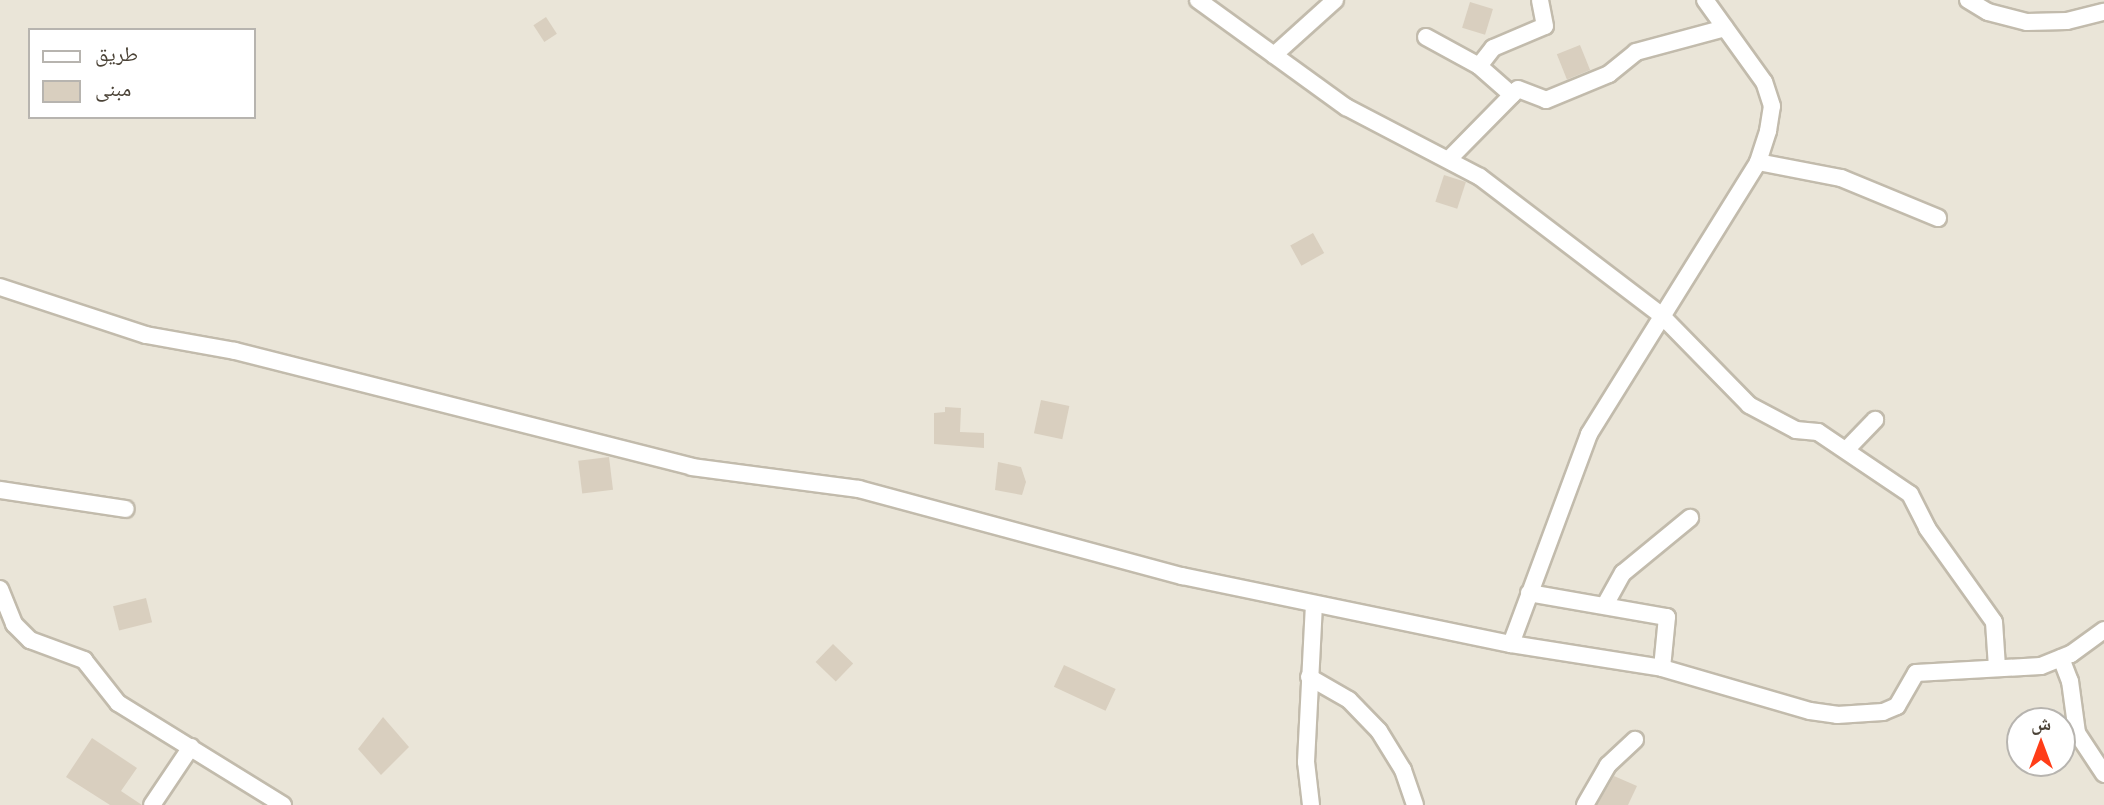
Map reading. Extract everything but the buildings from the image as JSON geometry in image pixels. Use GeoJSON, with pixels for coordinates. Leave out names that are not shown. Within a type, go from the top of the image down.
{"type":"FeatureCollection","features":[{"type":"Feature","properties":{"kind":"street"},"geometry":{"type":"LineString","coordinates":[[1198,0],[1346,107],[1449,159],[1661,315],[1749,405],[1796,430],[1818,432],[1910,494],[1927,527],[1994,622],[1997,667]]}},
{"type":"Feature","properties":{"kind":"street"},"geometry":{"type":"LineString","coordinates":[[1275,55],[1335,0]]}},
{"type":"Feature","properties":{"kind":"street"},"geometry":{"type":"LineString","coordinates":[[1479,66],[1493,48],[1545,26],[1540,0]]}},
{"type":"Feature","properties":{"kind":"street"},"geometry":{"type":"LineString","coordinates":[[1511,644],[1589,434],[1758,162],[1771,118],[1769,93],[1705,0]]}},
{"type":"Feature","properties":{"kind":"street"},"geometry":{"type":"LineString","coordinates":[[1968,0],[1988,12],[2027,22],[2067,21],[2104,12]]}},
{"type":"Feature","properties":{"kind":"street"},"geometry":{"type":"LineString","coordinates":[[1449,159],[1518,89],[1546,100],[1609,74],[1636,52],[1725,28]]}},
{"type":"Feature","properties":{"kind":"street"},"geometry":{"type":"LineString","coordinates":[[1426,37],[1479,66],[1512,95]]}},
{"type":"Feature","properties":{"kind":"street"},"geometry":{"type":"LineString","coordinates":[[1758,162],[1841,178],[1938,218]]}},
{"type":"Feature","properties":{"kind":"street"},"geometry":{"type":"LineString","coordinates":[[0,287],[146,335],[235,351],[692,467],[859,489],[1182,576],[1511,644],[1662,668],[1810,711],[1850,715],[1897,706],[1916,673],[2041,666],[2061,658],[2104,630]]}},
{"type":"Feature","properties":{"kind":"street"},"geometry":{"type":"LineString","coordinates":[[1846,450],[1875,420]]}},
{"type":"Feature","properties":{"kind":"street"},"geometry":{"type":"LineString","coordinates":[[0,490],[126,509]]}},
{"type":"Feature","properties":{"kind":"street"},"geometry":{"type":"LineString","coordinates":[[1605,606],[1623,573],[1690,518]]}},
{"type":"Feature","properties":{"kind":"street"},"geometry":{"type":"LineString","coordinates":[[0,589],[14,624],[30,640],[84,660],[118,703],[283,805]]}},
{"type":"Feature","properties":{"kind":"street"},"geometry":{"type":"LineString","coordinates":[[1529,593],[1667,617],[1662,668]]}},
{"type":"Feature","properties":{"kind":"street"},"geometry":{"type":"LineString","coordinates":[[1311,805],[1306,762],[1314,604]]}},
{"type":"Feature","properties":{"kind":"street"},"geometry":{"type":"LineString","coordinates":[[2061,658],[2070,681],[2077,733],[2104,774]]}},
{"type":"Feature","properties":{"kind":"street"},"geometry":{"type":"LineString","coordinates":[[1309,677],[1349,700],[1379,731],[1403,770],[1415,805]]}},
{"type":"Feature","properties":{"kind":"street"},"geometry":{"type":"LineString","coordinates":[[1584,805],[1608,765],[1635,740]]}},
{"type":"Feature","properties":{"kind":"street"},"geometry":{"type":"LineString","coordinates":[[152,805],[191,747]]}},
{"type":"Feature","properties":{"kind":"shaded area"},"geometry":{"type":"Polygon","coordinates":[[[0,0],[2104,0],[2104,805],[0,805],[0,0]]]}}]}
